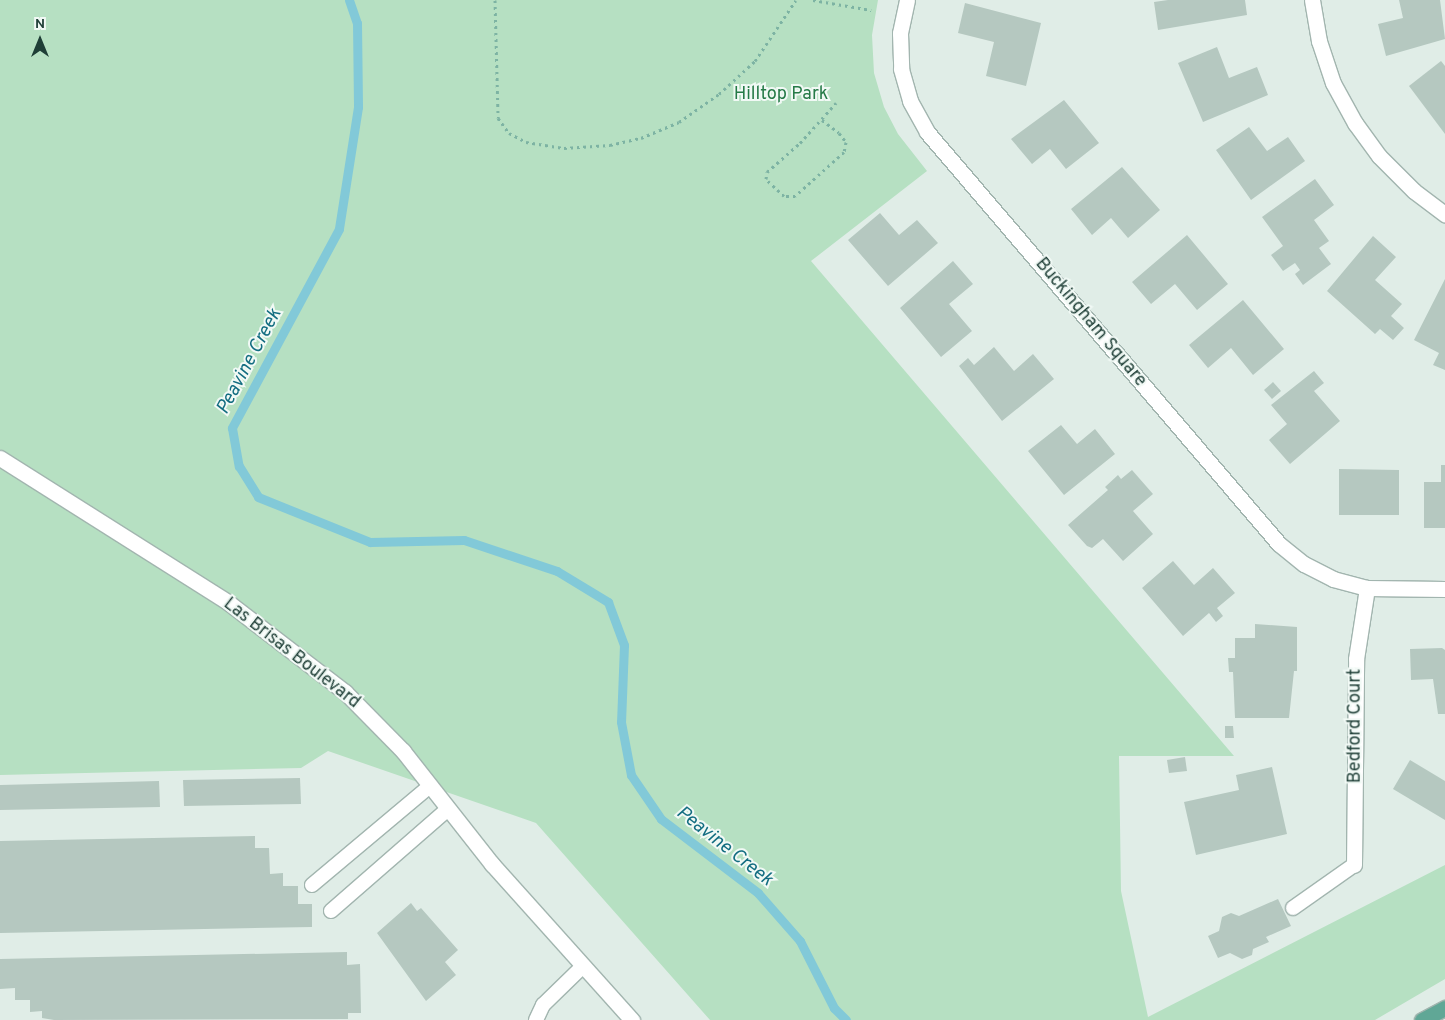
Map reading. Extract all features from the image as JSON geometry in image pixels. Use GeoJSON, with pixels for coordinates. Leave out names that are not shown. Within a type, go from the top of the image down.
{"type":"FeatureCollection","features":[{"type":"Feature","properties":{"kind":"main road"},"geometry":{"type":"LineString","coordinates":[[1422,1020],[1445,1008]]}},
{"type":"Feature","properties":{"kind":"street","name":"Buckingham Square"},"geometry":{"type":"LineString","coordinates":[[907,0],[900,33],[901,69],[910,101],[927,132],[1279,544],[1318,571],[1367,588],[1445,589]]}},
{"type":"Feature","properties":{"kind":"street"},"geometry":{"type":"LineString","coordinates":[[1312,0],[1319,41],[1334,83],[1355,123],[1379,156],[1414,191],[1445,214]]}},
{"type":"Feature","properties":{"kind":"street","name":"Las Brisas Boulevard"},"geometry":{"type":"LineString","coordinates":[[0,458],[229,602],[345,692],[403,751],[492,864],[632,1020]]}},
{"type":"Feature","properties":{"kind":"street","name":"Bedford Court"},"geometry":{"type":"LineString","coordinates":[[1354,865],[1356,659],[1367,588]]}},
{"type":"Feature","properties":{"kind":"lane"},"geometry":{"type":"LineString","coordinates":[[312,885],[430,786]]}},
{"type":"Feature","properties":{"kind":"lane"},"geometry":{"type":"LineString","coordinates":[[331,911],[448,809]]}},
{"type":"Feature","properties":{"kind":"lane"},"geometry":{"type":"LineString","coordinates":[[1293,908],[1354,865]]}},
{"type":"Feature","properties":{"kind":"lane"},"geometry":{"type":"LineString","coordinates":[[536,1020],[543,1004],[583,966]]}},
{"type":"Feature","properties":{"kind":"path"},"geometry":{"type":"LineString","coordinates":[[495,0],[498,118],[509,133],[526,142],[564,148],[610,145],[641,138],[679,122],[719,94],[755,61],[780,29],[796,0]]}},
{"type":"Feature","properties":{"kind":"path"},"geometry":{"type":"LineString","coordinates":[[813,0],[871,10]]}},
{"type":"Feature","properties":{"kind":"path"},"geometry":{"type":"LineString","coordinates":[[822,120],[839,133],[846,142],[844,152],[795,196],[784,196],[766,179],[767,172],[822,120],[836,103]]}},
{"type":"Feature","properties":{"kind":"green space","name":"Hilltop Park"},"geometry":{"type":"Polygon","coordinates":[[[0,0],[878,0],[872,35],[874,73],[884,107],[898,134],[927,171],[811,261],[1234,756],[1119,756],[1121,891],[1148,1017],[1445,865],[1445,979],[1375,1020],[710,1020],[536,823],[328,751],[301,768],[0,775],[0,0]]]}},
{"type":"Feature","properties":{"kind":"building"},"geometry":{"type":"Polygon","coordinates":[[[1168,0],[1245,0],[1247,15],[1158,30],[1154,2],[1168,0]]]}},
{"type":"Feature","properties":{"kind":"building"},"geometry":{"type":"Polygon","coordinates":[[[1399,0],[1440,0],[1445,39],[1386,56],[1378,24],[1403,18],[1399,0]]]}},
{"type":"Feature","properties":{"kind":"building"},"geometry":{"type":"Polygon","coordinates":[[[965,3],[1041,23],[1026,86],[986,76],[994,42],[958,33],[965,3]]]}},
{"type":"Feature","properties":{"kind":"building"},"geometry":{"type":"Polygon","coordinates":[[[1217,47],[1229,78],[1257,67],[1268,95],[1203,122],[1178,63],[1217,47]]]}},
{"type":"Feature","properties":{"kind":"building"},"geometry":{"type":"Polygon","coordinates":[[[1441,61],[1445,66],[1445,134],[1409,86],[1441,61]]]}},
{"type":"Feature","properties":{"kind":"building"},"geometry":{"type":"Polygon","coordinates":[[[1064,100],[1099,143],[1066,169],[1050,149],[1032,164],[1011,139],[1064,100]]]}},
{"type":"Feature","properties":{"kind":"building"},"geometry":{"type":"Polygon","coordinates":[[[1249,127],[1267,151],[1288,137],[1305,161],[1251,200],[1216,150],[1249,127]]]}},
{"type":"Feature","properties":{"kind":"building"},"geometry":{"type":"Polygon","coordinates":[[[1122,167],[1160,210],[1128,238],[1111,218],[1092,235],[1071,209],[1122,167]]]}},
{"type":"Feature","properties":{"kind":"building"},"geometry":{"type":"Polygon","coordinates":[[[1315,179],[1334,205],[1314,220],[1329,241],[1319,248],[1331,264],[1303,285],[1295,274],[1300,270],[1295,263],[1283,271],[1271,255],[1283,246],[1262,217],[1315,179]]]}},
{"type":"Feature","properties":{"kind":"building"},"geometry":{"type":"Polygon","coordinates":[[[880,213],[899,235],[917,220],[938,243],[888,286],[848,240],[880,213]]]}},
{"type":"Feature","properties":{"kind":"building"},"geometry":{"type":"Polygon","coordinates":[[[1187,235],[1228,284],[1197,310],[1175,284],[1151,304],[1132,282],[1187,235]]]}},
{"type":"Feature","properties":{"kind":"building"},"geometry":{"type":"Polygon","coordinates":[[[1373,236],[1396,257],[1375,280],[1402,304],[1391,316],[1404,328],[1393,340],[1380,329],[1375,334],[1327,291],[1373,236]]]}},
{"type":"Feature","properties":{"kind":"building"},"geometry":{"type":"Polygon","coordinates":[[[953,261],[973,284],[949,304],[972,331],[941,357],[900,308],[953,261]]]}},
{"type":"Feature","properties":{"kind":"building"},"geometry":{"type":"Polygon","coordinates":[[[1445,279],[1445,370],[1433,365],[1439,353],[1414,340],[1445,279]]]}},
{"type":"Feature","properties":{"kind":"building"},"geometry":{"type":"Polygon","coordinates":[[[1243,300],[1284,349],[1253,375],[1231,348],[1208,368],[1189,345],[1243,300]]]}},
{"type":"Feature","properties":{"kind":"building"},"geometry":{"type":"Polygon","coordinates":[[[994,347],[1014,371],[1033,354],[1054,379],[1002,421],[959,366],[968,358],[974,365],[994,347]]]}},
{"type":"Feature","properties":{"kind":"building"},"geometry":{"type":"Polygon","coordinates":[[[1314,371],[1324,383],[1314,391],[1340,421],[1290,464],[1269,440],[1287,424],[1271,405],[1314,371]]]}},
{"type":"Feature","properties":{"kind":"building"},"geometry":{"type":"Polygon","coordinates":[[[1273,382],[1281,391],[1272,399],[1264,390],[1273,382]]]}},
{"type":"Feature","properties":{"kind":"building"},"geometry":{"type":"Polygon","coordinates":[[[1061,425],[1077,444],[1095,429],[1115,454],[1064,495],[1028,451],[1061,425]]]}},
{"type":"Feature","properties":{"kind":"building"},"geometry":{"type":"Polygon","coordinates":[[[1441,465],[1445,465],[1445,528],[1424,528],[1424,482],[1441,482],[1441,465]]]}},
{"type":"Feature","properties":{"kind":"building"},"geometry":{"type":"Polygon","coordinates":[[[1339,469],[1399,470],[1399,515],[1339,515],[1339,469]]]}},
{"type":"Feature","properties":{"kind":"building"},"geometry":{"type":"Polygon","coordinates":[[[1132,470],[1153,494],[1133,511],[1153,534],[1123,561],[1103,539],[1092,548],[1087,546],[1068,525],[1108,490],[1105,487],[1118,475],[1121,479],[1132,470]]]}},
{"type":"Feature","properties":{"kind":"building"},"geometry":{"type":"Polygon","coordinates":[[[1173,561],[1194,585],[1213,568],[1235,593],[1217,608],[1223,616],[1216,622],[1209,613],[1183,636],[1142,588],[1173,561]]]}},
{"type":"Feature","properties":{"kind":"building"},"geometry":{"type":"Polygon","coordinates":[[[1255,624],[1297,627],[1297,671],[1294,671],[1289,718],[1235,718],[1233,672],[1229,672],[1228,658],[1235,658],[1235,638],[1255,638],[1255,624]]]}},
{"type":"Feature","properties":{"kind":"building"},"geometry":{"type":"Polygon","coordinates":[[[1442,648],[1445,650],[1445,714],[1438,714],[1433,679],[1411,680],[1410,649],[1442,648]]]}},
{"type":"Feature","properties":{"kind":"building"},"geometry":{"type":"Polygon","coordinates":[[[1225,726],[1233,726],[1234,738],[1225,738],[1225,726]]]}},
{"type":"Feature","properties":{"kind":"building"},"geometry":{"type":"Polygon","coordinates":[[[1185,757],[1187,771],[1169,773],[1167,760],[1185,757]]]}},
{"type":"Feature","properties":{"kind":"building"},"geometry":{"type":"Polygon","coordinates":[[[1410,760],[1445,781],[1445,820],[1393,789],[1410,760]]]}},
{"type":"Feature","properties":{"kind":"building"},"geometry":{"type":"Polygon","coordinates":[[[1272,767],[1287,834],[1196,855],[1184,802],[1239,790],[1236,775],[1272,767]]]}},
{"type":"Feature","properties":{"kind":"building"},"geometry":{"type":"Polygon","coordinates":[[[300,778],[301,804],[184,806],[183,780],[300,778]]]}},
{"type":"Feature","properties":{"kind":"building"},"geometry":{"type":"Polygon","coordinates":[[[159,781],[160,807],[0,810],[0,785],[159,781]]]}},
{"type":"Feature","properties":{"kind":"building"},"geometry":{"type":"Polygon","coordinates":[[[255,836],[255,848],[269,848],[270,874],[283,873],[283,886],[298,886],[298,904],[312,904],[312,927],[0,933],[0,841],[255,836]]]}},
{"type":"Feature","properties":{"kind":"building"},"geometry":{"type":"Polygon","coordinates":[[[1278,899],[1291,926],[1266,937],[1269,942],[1253,949],[1252,955],[1242,959],[1230,953],[1218,958],[1208,936],[1219,931],[1222,917],[1231,913],[1239,916],[1278,899]]]}},
{"type":"Feature","properties":{"kind":"building"},"geometry":{"type":"Polygon","coordinates":[[[411,903],[417,911],[421,908],[458,950],[445,962],[456,975],[426,1001],[377,933],[411,903]]]}},
{"type":"Feature","properties":{"kind":"building"},"geometry":{"type":"Polygon","coordinates":[[[347,952],[347,965],[360,964],[361,1013],[348,1013],[348,1019],[54,1020],[42,1018],[42,1011],[30,1012],[30,1000],[15,1000],[15,988],[0,989],[0,959],[347,952]]]}},
{"type":"Feature","properties":{"kind":"waterway","name":"Peavine Creek"},"geometry":{"type":"LineString","coordinates":[[349,0],[357,23],[358,107],[339,229],[232,428],[239,466],[258,497],[370,542],[464,540],[557,571],[608,602],[624,645],[621,722],[631,775],[661,819],[758,893],[800,941],[834,1008],[846,1020]]}}]}
